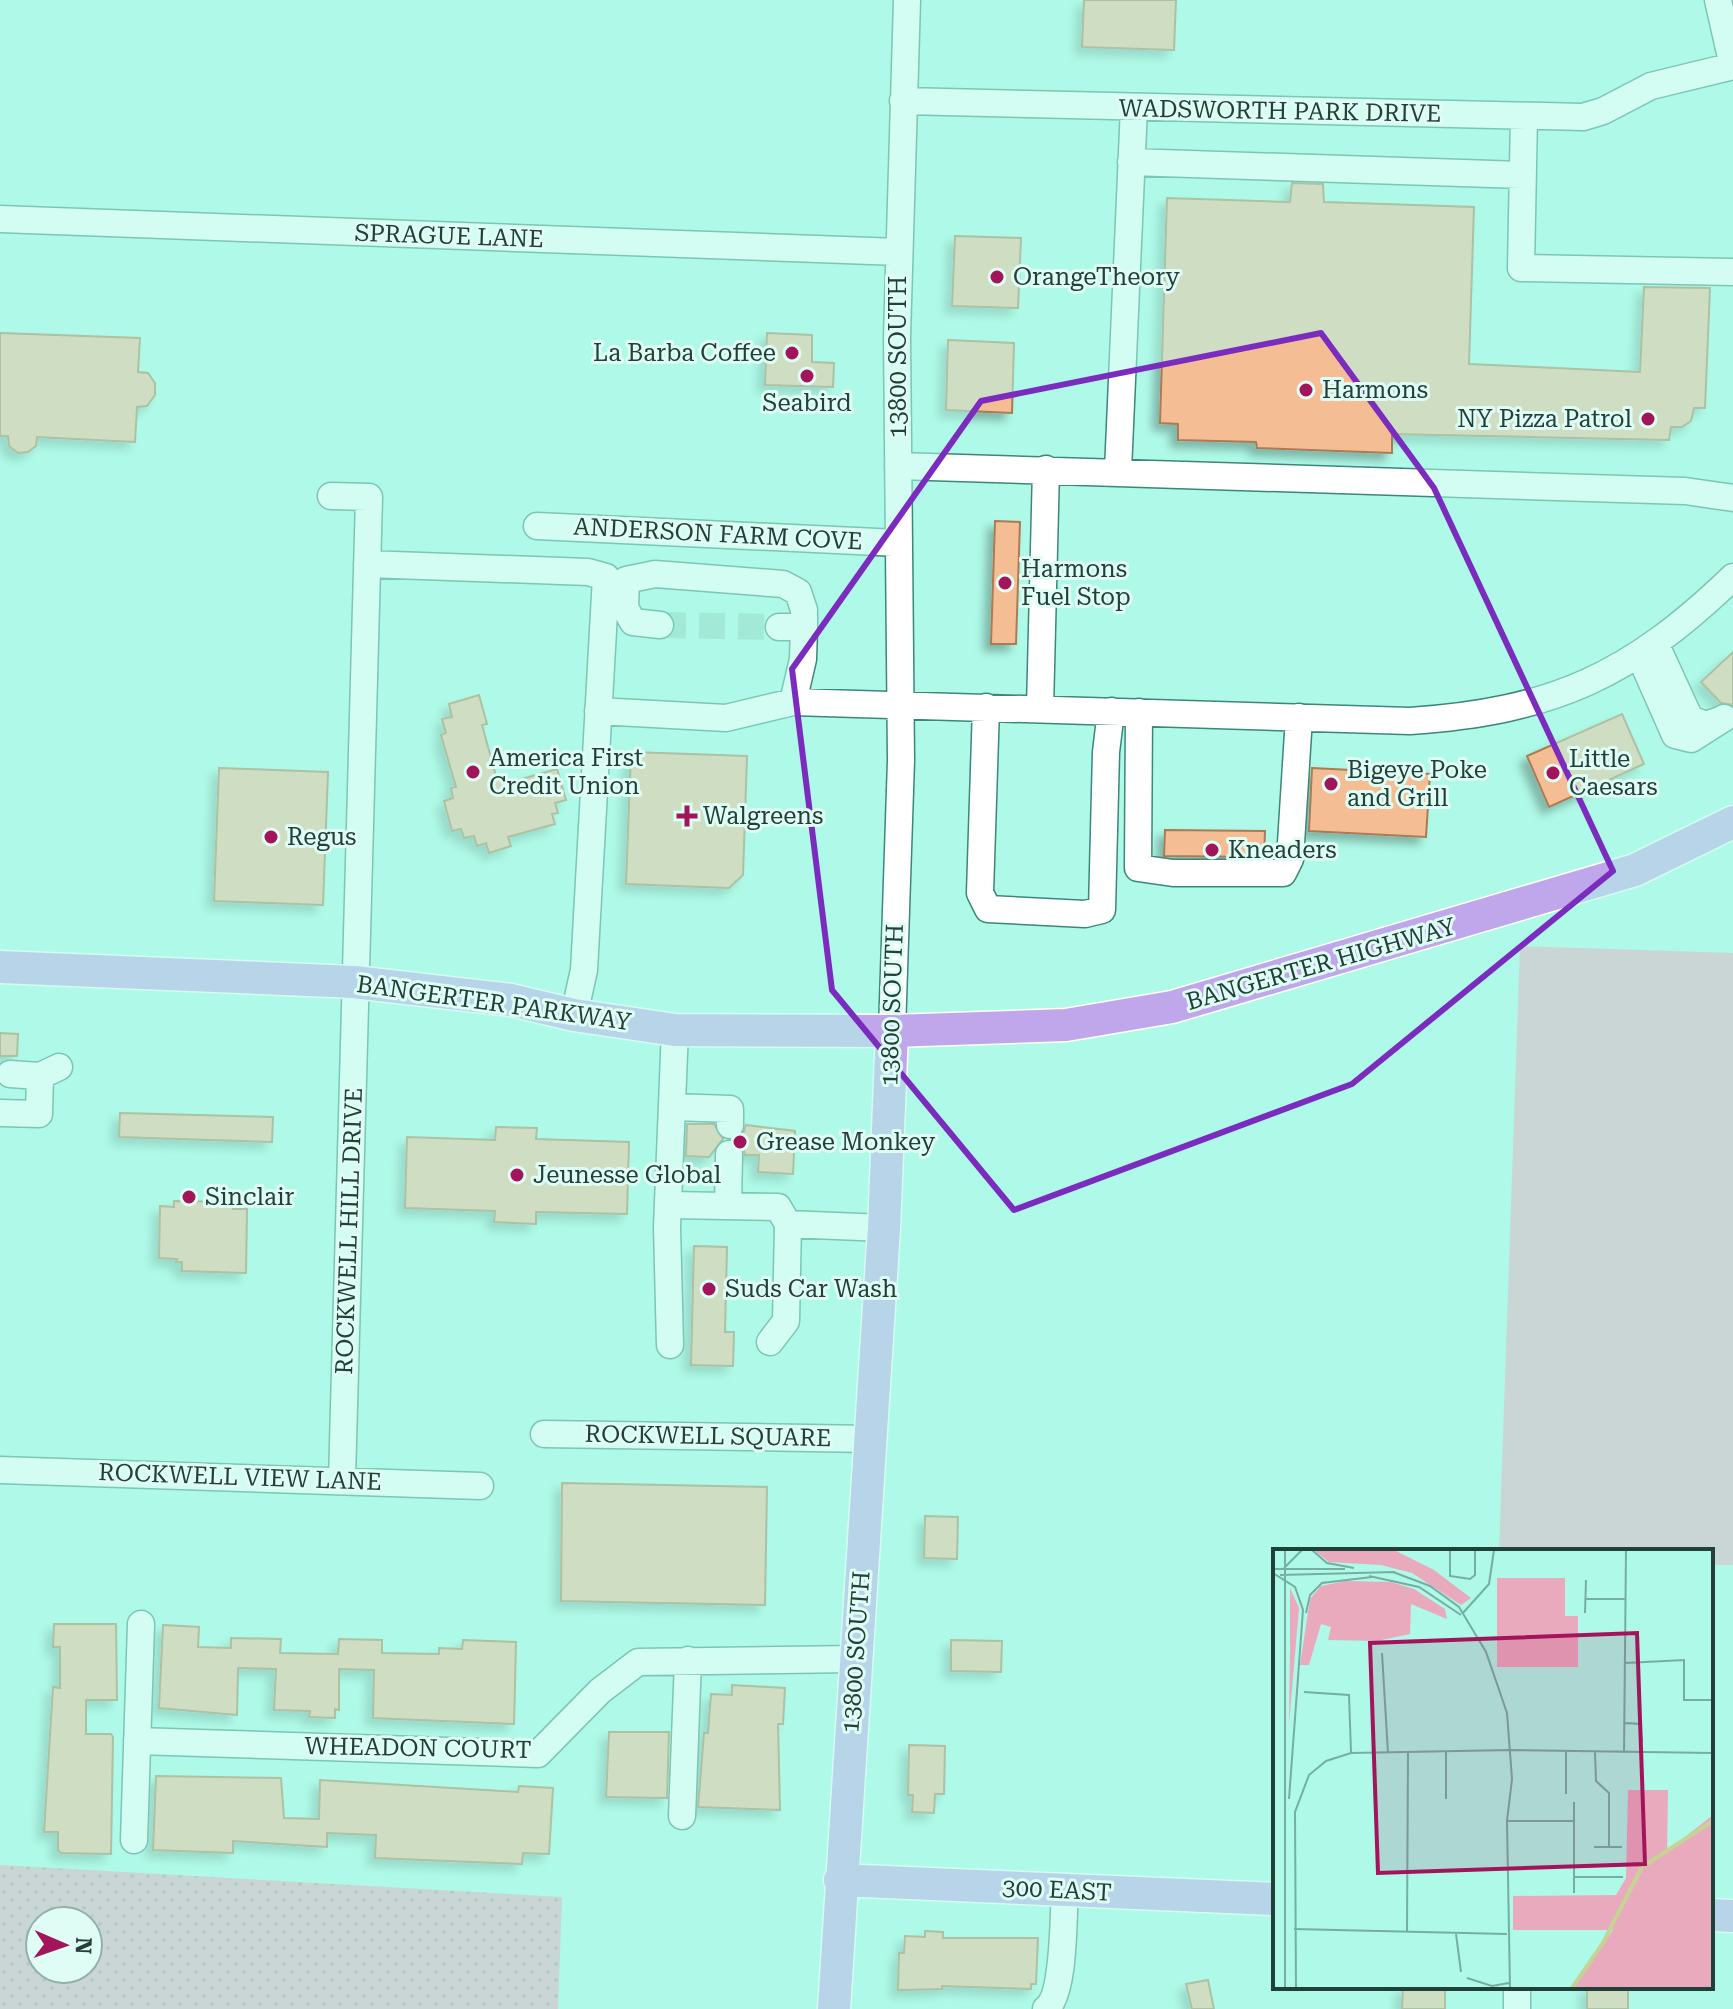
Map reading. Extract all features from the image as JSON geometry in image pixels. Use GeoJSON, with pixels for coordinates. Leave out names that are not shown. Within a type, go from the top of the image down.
{"type":"FeatureCollection","features":[{"type":"Feature","properties":{"kind":"main road","name":"BANGERTER HIGHWAY"},"geometry":{"type":"LineString","coordinates":[[892,1031],[1066,1025],[1172,1007],[1635,870],[1733,822]]}},
{"type":"Feature","properties":{"kind":"main road","name":"BANGERTER PARKWAY"},"geometry":{"type":"LineString","coordinates":[[0,967],[354,982],[511,1000],[574,1015],[675,1030],[892,1031]]}},
{"type":"Feature","properties":{"kind":"main road","name":"13800 SOUTH"},"geometry":{"type":"LineString","coordinates":[[834,2009],[884,1228],[892,1031]]}},
{"type":"Feature","properties":{"kind":"main road","name":"300 EAST"},"geometry":{"type":"LineString","coordinates":[[840,1880],[1273,1899]]}},
{"type":"Feature","properties":{"kind":"main road"},"geometry":{"type":"LineString","coordinates":[[1713,1915],[1733,1916]]}},
{"type":"Feature","properties":{"kind":"street","name":"13800 SOUTH"},"geometry":{"type":"LineString","coordinates":[[892,1031],[899,704],[899,252],[907,0]]}},
{"type":"Feature","properties":{"kind":"street"},"geometry":{"type":"LineString","coordinates":[[1718,0],[1733,67]]}},
{"type":"Feature","properties":{"kind":"street","name":"WADSWORTH PARK DRIVE"},"geometry":{"type":"LineString","coordinates":[[903,101],[1583,117],[1603,111],[1651,86],[1733,67]]}},
{"type":"Feature","properties":{"kind":"street"},"geometry":{"type":"LineString","coordinates":[[1118,471],[1134,107]]}},
{"type":"Feature","properties":{"kind":"street"},"geometry":{"type":"LineString","coordinates":[[1524,116],[1521,268],[1733,272]]}},
{"type":"Feature","properties":{"kind":"street"},"geometry":{"type":"LineString","coordinates":[[1131,162],[1522,175]]}},
{"type":"Feature","properties":{"kind":"street","name":"SPRAGUE LANE"},"geometry":{"type":"LineString","coordinates":[[0,219],[899,252]]}},
{"type":"Feature","properties":{"kind":"street"},"geometry":{"type":"LineString","coordinates":[[898,466],[1685,491],[1733,498]]}},
{"type":"Feature","properties":{"kind":"street"},"geometry":{"type":"LineString","coordinates":[[1040,708],[1046,469]]}},
{"type":"Feature","properties":{"kind":"street","name":"ROCKWELL HILL DRIVE"},"geometry":{"type":"LineString","coordinates":[[331,496],[369,497],[342,1480]]}},
{"type":"Feature","properties":{"kind":"street","name":"ANDERSON FARM COVE"},"geometry":{"type":"LineString","coordinates":[[537,526],[898,543]]}},
{"type":"Feature","properties":{"kind":"street"},"geometry":{"type":"LineString","coordinates":[[367,564],[588,572],[616,578],[655,574],[783,584],[798,592],[804,610],[792,627],[803,659],[793,702]]}},
{"type":"Feature","properties":{"kind":"street"},"geometry":{"type":"LineString","coordinates":[[598,711],[726,718],[793,702],[1410,721],[1473,717],[1535,703],[1648,651],[1733,577]]}},
{"type":"Feature","properties":{"kind":"street"},"geometry":{"type":"LineString","coordinates":[[616,578],[625,608],[633,622],[660,625]]}},
{"type":"Feature","properties":{"kind":"street"},"geometry":{"type":"LineString","coordinates":[[574,1015],[584,970],[598,711],[616,578]]}},
{"type":"Feature","properties":{"kind":"street"},"geometry":{"type":"LineString","coordinates":[[1648,651],[1690,719],[1706,725],[1729,714]]}},
{"type":"Feature","properties":{"kind":"street"},"geometry":{"type":"LineString","coordinates":[[986,707],[980,893],[988,909],[1085,914],[1102,910],[1106,752],[1111,711]]}},
{"type":"Feature","properties":{"kind":"street"},"geometry":{"type":"LineString","coordinates":[[1139,712],[1138,868],[1173,873],[1283,873],[1290,859],[1299,717]]}},
{"type":"Feature","properties":{"kind":"street"},"geometry":{"type":"LineString","coordinates":[[670,1345],[667,1227],[671,1205],[675,1030]]}},
{"type":"Feature","properties":{"kind":"street"},"geometry":{"type":"LineString","coordinates":[[0,1113],[39,1114],[49,1071],[10,1074]]}},
{"type":"Feature","properties":{"kind":"street"},"geometry":{"type":"LineString","coordinates":[[673,1107],[730,1109],[730,1125]]}},
{"type":"Feature","properties":{"kind":"street"},"geometry":{"type":"LineString","coordinates":[[728,1206],[729,1154]]}},
{"type":"Feature","properties":{"kind":"street"},"geometry":{"type":"LineString","coordinates":[[671,1205],[778,1207],[788,1224],[786,1321],[770,1342]]}},
{"type":"Feature","properties":{"kind":"street"},"geometry":{"type":"LineString","coordinates":[[788,1224],[884,1228]]}},
{"type":"Feature","properties":{"kind":"street","name":"ROCKWELL SQUARE"},"geometry":{"type":"LineString","coordinates":[[544,1434],[871,1439]]}},
{"type":"Feature","properties":{"kind":"street","name":"ROCKWELL VIEW LANE"},"geometry":{"type":"LineString","coordinates":[[0,1470],[480,1486]]}},
{"type":"Feature","properties":{"kind":"street"},"geometry":{"type":"LineString","coordinates":[[134,1840],[141,1624]]}},
{"type":"Feature","properties":{"kind":"street","name":"WHEADON COURT"},"geometry":{"type":"LineString","coordinates":[[137,1741],[538,1754],[600,1691],[638,1662],[855,1659]]}},
{"type":"Feature","properties":{"kind":"street"},"geometry":{"type":"LineString","coordinates":[[682,1816],[688,1660]]}},
{"type":"Feature","properties":{"kind":"street"},"geometry":{"type":"LineString","coordinates":[[1046,2009],[1051,2005],[1059,1977],[1065,1890]]}},
{"type":"Feature","properties":{"kind":"highlighted area"},"geometry":{"type":"Polygon","coordinates":[[[1321,333],[1434,488],[1613,871],[1352,1084],[1014,1210],[832,990],[792,669],[981,401],[1321,333]]]}},
{"type":"Feature","properties":{"kind":"shaded area"},"geometry":{"type":"Polygon","coordinates":[[[1520,946],[1733,953],[1733,1565],[1713,1565],[1713,1549],[1499,1549],[1520,946]]]}},
{"type":"Feature","properties":{"kind":"shaded area"},"geometry":{"type":"Polygon","coordinates":[[[0,1865],[562,1897],[558,2009],[0,2009],[0,1865]]]}},
{"type":"Feature","properties":{"kind":"building"},"geometry":{"type":"Polygon","coordinates":[[[1084,0],[1176,0],[1174,50],[1082,47],[1084,0]]]}},
{"type":"Feature","properties":{"kind":"building"},"geometry":{"type":"Polygon","coordinates":[[[1292,183],[1323,184],[1324,202],[1474,207],[1469,364],[1640,372],[1644,287],[1710,288],[1705,408],[1694,408],[1691,421],[1682,427],[1671,427],[1669,440],[1392,434],[1392,453],[1257,448],[1256,442],[1178,440],[1178,424],[1160,423],[1167,198],[1290,202],[1292,183]]]}},
{"type":"Feature","properties":{"kind":"building"},"geometry":{"type":"Polygon","coordinates":[[[955,236],[1021,238],[1018,308],[952,306],[955,236]]]}},
{"type":"Feature","properties":{"kind":"building"},"geometry":{"type":"Polygon","coordinates":[[[0,333],[140,338],[138,372],[148,373],[155,383],[155,395],[147,406],[137,407],[135,442],[37,437],[36,446],[28,452],[18,453],[9,446],[8,436],[0,436],[0,333]]]}},
{"type":"Feature","properties":{"kind":"building"},"geometry":{"type":"Polygon","coordinates":[[[767,333],[812,335],[812,362],[834,363],[833,387],[765,385],[767,333]]]}},
{"type":"Feature","properties":{"kind":"building"},"geometry":{"type":"Polygon","coordinates":[[[948,340],[1014,343],[1012,413],[946,410],[948,340]]]}},
{"type":"Feature","properties":{"kind":"building","name":"Harmons Fuel Stop"},"geometry":{"type":"Polygon","coordinates":[[[995,521],[1020,522],[1016,644],[991,644],[995,521]]]}},
{"type":"Feature","properties":{"kind":"building"},"geometry":{"type":"Polygon","coordinates":[[[1733,652],[1733,705],[1721,703],[1701,682],[1733,652]]]}},
{"type":"Feature","properties":{"kind":"building","name":"America First Credit Union"},"geometry":{"type":"Polygon","coordinates":[[[479,695],[487,724],[482,725],[496,776],[501,775],[504,784],[557,769],[566,800],[555,803],[558,813],[552,814],[555,824],[508,837],[511,846],[489,853],[486,843],[477,846],[474,836],[464,838],[461,829],[452,831],[444,801],[453,798],[451,788],[456,787],[441,735],[446,733],[442,719],[452,717],[449,704],[479,695]]]}},
{"type":"Feature","properties":{"kind":"building"},"geometry":{"type":"Polygon","coordinates":[[[1622,714],[1644,764],[1549,807],[1527,756],[1622,714]]]}},
{"type":"Feature","properties":{"kind":"building","name":"Walgreens"},"geometry":{"type":"Polygon","coordinates":[[[631,752],[747,756],[743,875],[729,888],[626,884],[631,752]]]}},
{"type":"Feature","properties":{"kind":"building","name":"Regus"},"geometry":{"type":"Polygon","coordinates":[[[219,768],[328,772],[323,905],[214,901],[219,768]]]}},
{"type":"Feature","properties":{"kind":"building"},"geometry":{"type":"Polygon","coordinates":[[[1312,768],[1430,774],[1426,837],[1309,831],[1312,768]]]}},
{"type":"Feature","properties":{"kind":"building"},"geometry":{"type":"Polygon","coordinates":[[[1165,830],[1265,831],[1264,857],[1164,856],[1165,830]]]}},
{"type":"Feature","properties":{"kind":"building"},"geometry":{"type":"Polygon","coordinates":[[[0,1033],[18,1034],[17,1056],[0,1056],[0,1033]]]}},
{"type":"Feature","properties":{"kind":"building"},"geometry":{"type":"Polygon","coordinates":[[[120,1113],[273,1117],[272,1142],[119,1137],[120,1113]]]}},
{"type":"Feature","properties":{"kind":"building"},"geometry":{"type":"Polygon","coordinates":[[[687,1124],[714,1124],[723,1139],[709,1157],[686,1156],[687,1124]]]}},
{"type":"Feature","properties":{"kind":"building"},"geometry":{"type":"Polygon","coordinates":[[[746,1125],[795,1131],[793,1174],[758,1172],[759,1155],[745,1155],[743,1146],[735,1140],[743,1134],[746,1125]]]}},
{"type":"Feature","properties":{"kind":"building","name":"Jeunesse Global"},"geometry":{"type":"Polygon","coordinates":[[[496,1127],[537,1128],[536,1139],[629,1142],[627,1214],[536,1212],[536,1224],[494,1222],[495,1211],[405,1208],[407,1137],[495,1140],[496,1127]]]}},
{"type":"Feature","properties":{"kind":"building"},"geometry":{"type":"Polygon","coordinates":[[[174,1201],[233,1202],[233,1209],[247,1209],[246,1273],[182,1271],[182,1262],[176,1262],[177,1259],[159,1258],[160,1206],[174,1207],[174,1201]]]}},
{"type":"Feature","properties":{"kind":"building","name":"Suds Car Wash"},"geometry":{"type":"Polygon","coordinates":[[[694,1246],[727,1247],[725,1332],[734,1332],[733,1366],[691,1365],[694,1246]]]}},
{"type":"Feature","properties":{"kind":"building"},"geometry":{"type":"Polygon","coordinates":[[[562,1483],[767,1487],[765,1605],[561,1601],[562,1483]]]}},
{"type":"Feature","properties":{"kind":"building"},"geometry":{"type":"Polygon","coordinates":[[[925,1516],[958,1517],[957,1559],[924,1558],[925,1516]]]}},
{"type":"Feature","properties":{"kind":"building"},"geometry":{"type":"Polygon","coordinates":[[[54,1624],[116,1624],[117,1700],[86,1700],[86,1734],[111,1734],[113,1737],[111,1854],[61,1853],[58,1850],[58,1832],[44,1832],[53,1687],[60,1688],[60,1647],[53,1647],[54,1624]]]}},
{"type":"Feature","properties":{"kind":"building"},"geometry":{"type":"Polygon","coordinates":[[[163,1625],[199,1627],[198,1647],[231,1648],[231,1638],[281,1639],[280,1653],[338,1654],[339,1639],[382,1640],[382,1653],[439,1654],[439,1648],[462,1649],[463,1640],[516,1642],[514,1724],[373,1718],[374,1670],[339,1669],[339,1710],[335,1709],[335,1718],[309,1717],[310,1711],[274,1710],[276,1669],[238,1668],[237,1715],[159,1708],[163,1625]]]}},
{"type":"Feature","properties":{"kind":"building"},"geometry":{"type":"Polygon","coordinates":[[[951,1640],[1002,1641],[1001,1672],[951,1671],[951,1640]]]}},
{"type":"Feature","properties":{"kind":"building"},"geometry":{"type":"Polygon","coordinates":[[[732,1685],[785,1688],[783,1724],[778,1724],[780,1810],[698,1807],[704,1733],[708,1733],[711,1694],[732,1695],[732,1685]]]}},
{"type":"Feature","properties":{"kind":"building"},"geometry":{"type":"Polygon","coordinates":[[[609,1732],[669,1732],[667,1798],[606,1797],[609,1732]]]}},
{"type":"Feature","properties":{"kind":"building"},"geometry":{"type":"Polygon","coordinates":[[[909,1745],[945,1746],[944,1794],[935,1794],[934,1813],[912,1812],[913,1795],[908,1795],[909,1745]]]}},
{"type":"Feature","properties":{"kind":"building"},"geometry":{"type":"Polygon","coordinates":[[[156,1776],[281,1778],[284,1818],[319,1819],[320,1780],[518,1792],[519,1786],[553,1788],[549,1854],[523,1853],[522,1864],[375,1858],[376,1835],[327,1833],[327,1847],[233,1841],[233,1853],[153,1850],[156,1776]]]}},
{"type":"Feature","properties":{"kind":"building"},"geometry":{"type":"Polygon","coordinates":[[[925,1931],[943,1932],[943,1938],[1038,1938],[1036,1984],[1031,1984],[1031,1989],[942,1986],[942,1989],[898,1990],[899,1953],[904,1953],[905,1936],[925,1937],[925,1931]]]}},
{"type":"Feature","properties":{"kind":"building"},"geometry":{"type":"Polygon","coordinates":[[[1208,1980],[1214,2009],[1192,2009],[1186,1984],[1208,1980]]]}},
{"type":"Feature","properties":{"kind":"building"},"geometry":{"type":"Polygon","coordinates":[[[1403,1989],[1445,1989],[1445,2009],[1402,2009],[1403,1989]]]}},
{"type":"Feature","properties":{"kind":"building"},"geometry":{"type":"Polygon","coordinates":[[[1587,1989],[1628,1989],[1628,2009],[1587,2009],[1587,1989]]]}},
{"type":"Feature","properties":{"kind":"tunnel"},"geometry":{"type":"LineString","coordinates":[[660,625],[779,627]]}},
{"type":"Feature","properties":{"kind":"place","name":"OrangeTheory"},"geometry":{"type":"Point","coordinates":[997,277]}},
{"type":"Feature","properties":{"kind":"place","name":"La Barba Coffee"},"geometry":{"type":"Point","coordinates":[792,353]}},
{"type":"Feature","properties":{"kind":"place","name":"Seabird"},"geometry":{"type":"Point","coordinates":[807,376]}},
{"type":"Feature","properties":{"kind":"place","name":"Harmons"},"geometry":{"type":"Point","coordinates":[1306,390]}},
{"type":"Feature","properties":{"kind":"place","name":"NY Pizza Patrol"},"geometry":{"type":"Point","coordinates":[1648,419]}},
{"type":"Feature","properties":{"kind":"place","name":"Harmons Fuel Stop"},"geometry":{"type":"Point","coordinates":[1005,583]}},
{"type":"Feature","properties":{"kind":"place","name":"America First Credit Union"},"geometry":{"type":"Point","coordinates":[473,772]}},
{"type":"Feature","properties":{"kind":"place","name":"Little Caesars"},"geometry":{"type":"Point","coordinates":[1553,773]}},
{"type":"Feature","properties":{"kind":"place","name":"Bigeye Poke and Grill"},"geometry":{"type":"Point","coordinates":[1331,784]}},
{"type":"Feature","properties":{"kind":"place","name":"Walgreens"},"geometry":{"type":"Point","coordinates":[687,816]}},
{"type":"Feature","properties":{"kind":"place","name":"Regus"},"geometry":{"type":"Point","coordinates":[271,837]}},
{"type":"Feature","properties":{"kind":"place","name":"Kneaders"},"geometry":{"type":"Point","coordinates":[1212,850]}},
{"type":"Feature","properties":{"kind":"place","name":"Grease Monkey"},"geometry":{"type":"Point","coordinates":[740,1142]}},
{"type":"Feature","properties":{"kind":"place","name":"Jeunesse Global"},"geometry":{"type":"Point","coordinates":[517,1175]}},
{"type":"Feature","properties":{"kind":"place","name":"Sinclair"},"geometry":{"type":"Point","coordinates":[189,1197]}},
{"type":"Feature","properties":{"kind":"place","name":"Suds Car Wash"},"geometry":{"type":"Point","coordinates":[709,1289]}}]}
